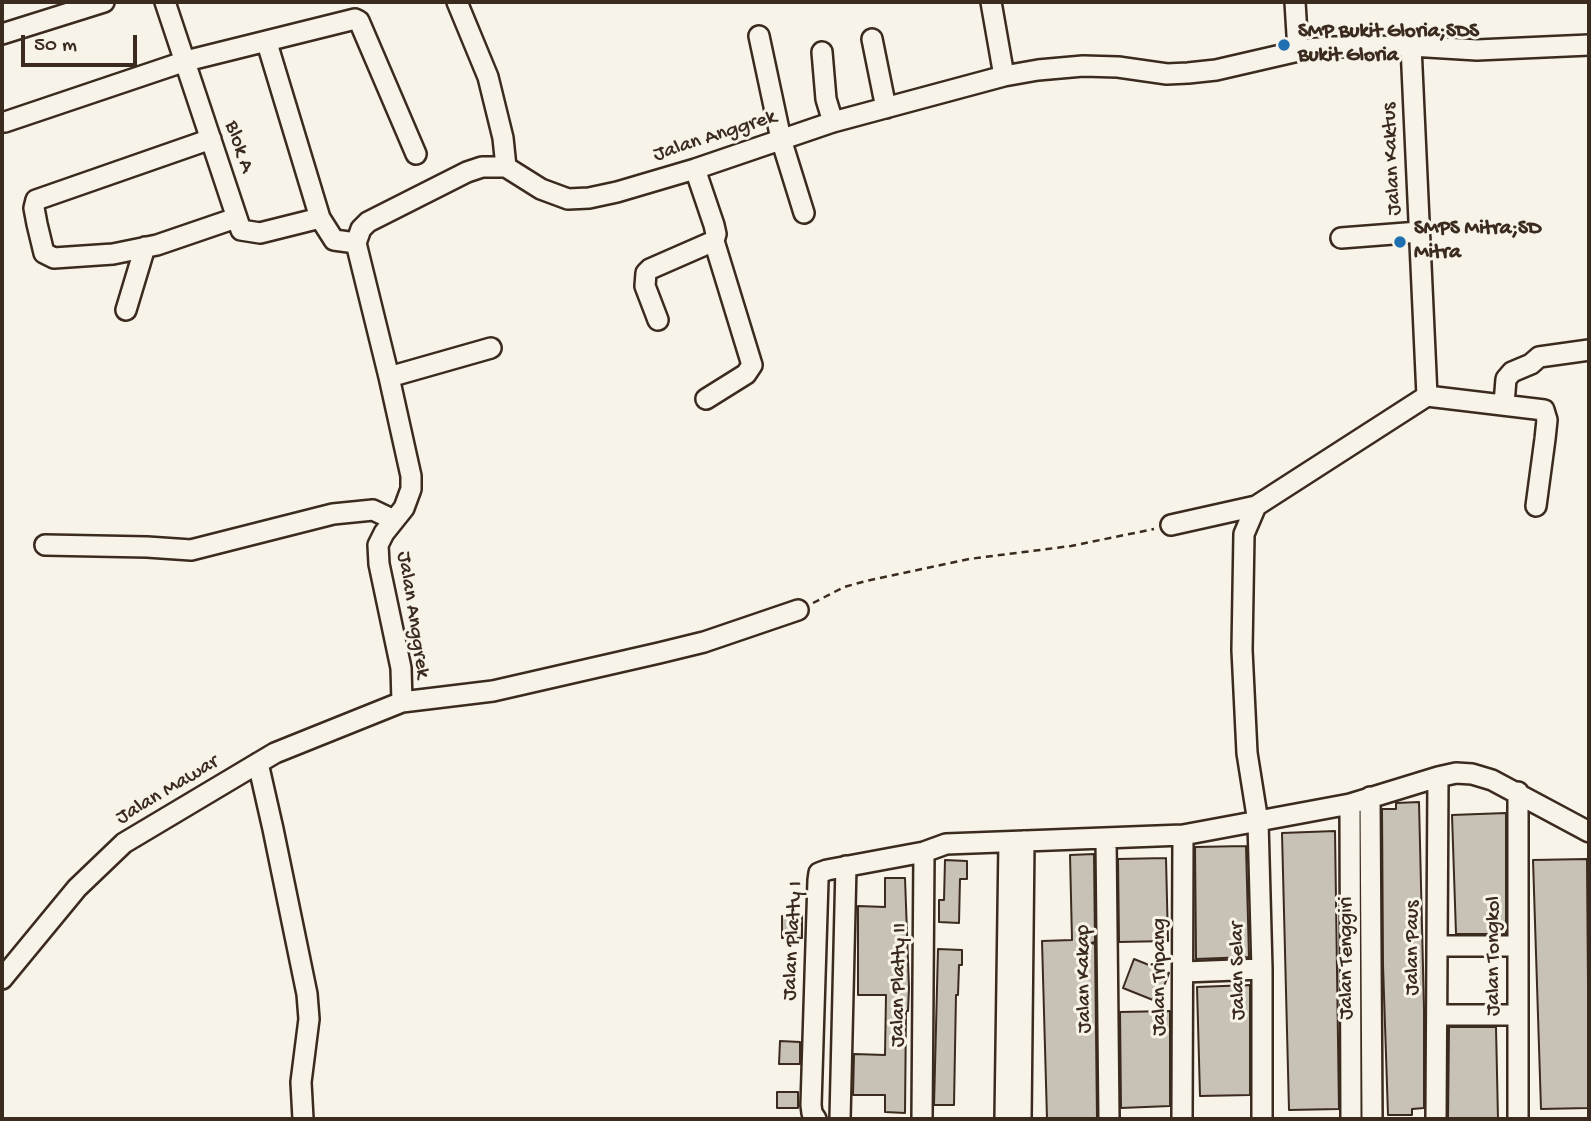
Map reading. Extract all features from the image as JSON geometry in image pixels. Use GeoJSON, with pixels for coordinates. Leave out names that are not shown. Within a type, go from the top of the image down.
{"type":"FeatureCollection","features":[{"type":"Feature","properties":{"kind":"street"},"geometry":{"type":"LineString","coordinates":[[2,34],[104,2]]}},
{"type":"Feature","properties":{"kind":"street","name":"Blok A"},"geometry":{"type":"LineString","coordinates":[[165,2],[236,218]]}},
{"type":"Feature","properties":{"kind":"street"},"geometry":{"type":"LineString","coordinates":[[267,43],[320,218],[334,240],[356,243],[361,229],[368,222],[467,172],[494,166],[506,167],[503,138],[488,77],[457,2]]}},
{"type":"Feature","properties":{"kind":"street"},"geometry":{"type":"LineString","coordinates":[[991,2],[1004,76]]}},
{"type":"Feature","properties":{"kind":"street"},"geometry":{"type":"LineString","coordinates":[[1295,2],[1298,51]]}},
{"type":"Feature","properties":{"kind":"street"},"geometry":{"type":"LineString","coordinates":[[5,122],[186,61],[267,43],[351,19],[359,21],[416,154]]}},
{"type":"Feature","properties":{"kind":"street"},"geometry":{"type":"LineString","coordinates":[[759,36],[781,139],[804,213]]}},
{"type":"Feature","properties":{"kind":"street"},"geometry":{"type":"LineString","coordinates":[[872,39],[886,108]]}},
{"type":"Feature","properties":{"kind":"street","name":"Jalan Anggrek"},"geometry":{"type":"LineString","coordinates":[[506,167],[541,189],[578,200],[617,192],[695,169],[833,122],[1004,76],[1083,65],[1167,74],[1188,73],[1216,70],[1298,51],[1332,47],[1410,46],[1477,50],[1589,46]]}},
{"type":"Feature","properties":{"kind":"street","name":"Jalan Kaktus"},"geometry":{"type":"LineString","coordinates":[[1410,46],[1427,396]]}},
{"type":"Feature","properties":{"kind":"street"},"geometry":{"type":"LineString","coordinates":[[822,52],[826,99],[833,122]]}},
{"type":"Feature","properties":{"kind":"street"},"geometry":{"type":"LineString","coordinates":[[211,139],[36,200],[37,224],[44,253],[54,258],[113,254],[145,247],[236,218],[241,230],[260,233],[320,218]]}},
{"type":"Feature","properties":{"kind":"street"},"geometry":{"type":"LineString","coordinates":[[695,169],[714,225],[714,241],[752,365],[747,374],[706,399]]}},
{"type":"Feature","properties":{"kind":"street"},"geometry":{"type":"LineString","coordinates":[[1341,238],[1419,232]]}},
{"type":"Feature","properties":{"kind":"street"},"geometry":{"type":"LineString","coordinates":[[657,320],[645,286],[646,273],[714,241]]}},
{"type":"Feature","properties":{"kind":"street","name":"Jalan Anggrek"},"geometry":{"type":"LineString","coordinates":[[356,243],[390,377],[411,489],[404,508],[378,545],[385,595],[398,650],[402,702]]}},
{"type":"Feature","properties":{"kind":"street"},"geometry":{"type":"LineString","coordinates":[[126,310],[145,247]]}},
{"type":"Feature","properties":{"kind":"street"},"geometry":{"type":"LineString","coordinates":[[390,377],[491,348]]}},
{"type":"Feature","properties":{"kind":"street"},"geometry":{"type":"LineString","coordinates":[[1504,404],[1506,379],[1512,372],[1539,356],[1589,350]]}},
{"type":"Feature","properties":{"kind":"street"},"geometry":{"type":"LineString","coordinates":[[1171,525],[1256,506],[1427,396],[1544,410],[1546,429],[1536,506]]}},
{"type":"Feature","properties":{"kind":"street","name":"Jalan Selar"},"geometry":{"type":"LineString","coordinates":[[1256,506],[1244,534],[1242,650],[1247,753],[1258,822],[1262,1119]]}},
{"type":"Feature","properties":{"kind":"street"},"geometry":{"type":"LineString","coordinates":[[45,545],[191,550],[333,513],[373,510],[394,520]]}},
{"type":"Feature","properties":{"kind":"street","name":"Jalan Mawar"},"geometry":{"type":"LineString","coordinates":[[2,979],[77,888],[124,843],[275,753],[402,702],[493,691],[660,653],[716,638],[798,610]]}},
{"type":"Feature","properties":{"kind":"street"},"geometry":{"type":"LineString","coordinates":[[258,763],[307,994],[309,1019],[302,1082],[303,1119]]}},
{"type":"Feature","properties":{"kind":"street","name":"Jalan Platty I"},"geometry":{"type":"LineString","coordinates":[[816,1119],[811,1105],[819,873],[924,852],[946,844],[1183,835],[1350,804],[1456,773],[1492,780],[1589,832]]}},
{"type":"Feature","properties":{"kind":"street","name":"Jalan Paus"},"geometry":{"type":"LineString","coordinates":[[1436,1119],[1438,777]]}},
{"type":"Feature","properties":{"kind":"street","name":"Jalan Tongkol"},"geometry":{"type":"LineString","coordinates":[[1518,792],[1518,1119]]}},
{"type":"Feature","properties":{"kind":"street","name":"Jalan Tenggiri"},"geometry":{"type":"LineString","coordinates":[[1370,797],[1372,1119]]}},
{"type":"Feature","properties":{"kind":"street","name":"Jalan Tenggiri"},"geometry":{"type":"LineString","coordinates":[[1350,804],[1351,1119]]}},
{"type":"Feature","properties":{"kind":"street","name":"Jalan Tripang"},"geometry":{"type":"LineString","coordinates":[[1182,1119],[1183,835]]}},
{"type":"Feature","properties":{"kind":"street","name":"Jalan Kakap"},"geometry":{"type":"LineString","coordinates":[[1106,839],[1109,1119]]}},
{"type":"Feature","properties":{"kind":"street"},"geometry":{"type":"LineString","coordinates":[[1005,1119],[1016,842]]}},
{"type":"Feature","properties":{"kind":"street"},"geometry":{"type":"LineString","coordinates":[[1016,842],[1021,1119]]}},
{"type":"Feature","properties":{"kind":"street","name":"Jalan Platty II"},"geometry":{"type":"LineString","coordinates":[[922,1119],[924,852]]}},
{"type":"Feature","properties":{"kind":"street"},"geometry":{"type":"LineString","coordinates":[[840,1119],[846,866]]}},
{"type":"Feature","properties":{"kind":"street"},"geometry":{"type":"LineString","coordinates":[[1437,946],[1518,946]]}},
{"type":"Feature","properties":{"kind":"street"},"geometry":{"type":"LineString","coordinates":[[1184,972],[1262,969]]}},
{"type":"Feature","properties":{"kind":"street"},"geometry":{"type":"LineString","coordinates":[[1437,1016],[1518,1015]]}},
{"type":"Feature","properties":{"kind":"path"},"geometry":{"type":"LineString","coordinates":[[798,610],[844,587],[866,581],[969,559],[1124,537],[1171,525]]}},
{"type":"Feature","properties":{"kind":"building"},"geometry":{"type":"Polygon","coordinates":[[[1419,802],[1424,1108],[1412,1109],[1412,1115],[1388,1115],[1382,809],[1396,809],[1396,803],[1419,802]]]}},
{"type":"Feature","properties":{"kind":"building"},"geometry":{"type":"Polygon","coordinates":[[[1506,813],[1506,934],[1456,934],[1452,815],[1506,813]]]}},
{"type":"Feature","properties":{"kind":"building"},"geometry":{"type":"Polygon","coordinates":[[[1335,831],[1339,1109],[1289,1110],[1282,833],[1335,831]]]}},
{"type":"Feature","properties":{"kind":"building"},"geometry":{"type":"Polygon","coordinates":[[[1246,846],[1249,957],[1196,959],[1195,847],[1246,846]]]}},
{"type":"Feature","properties":{"kind":"building"},"geometry":{"type":"Polygon","coordinates":[[[1094,854],[1095,942],[1091,943],[1095,944],[1097,1118],[1047,1119],[1042,941],[1072,940],[1070,855],[1094,854]]]}},
{"type":"Feature","properties":{"kind":"building"},"geometry":{"type":"Polygon","coordinates":[[[1166,858],[1168,941],[1119,942],[1118,859],[1166,858]]]}},
{"type":"Feature","properties":{"kind":"building"},"geometry":{"type":"Polygon","coordinates":[[[1587,859],[1589,1108],[1541,1109],[1533,860],[1587,859]]]}},
{"type":"Feature","properties":{"kind":"building"},"geometry":{"type":"Polygon","coordinates":[[[945,860],[967,861],[967,879],[960,879],[959,923],[939,922],[939,900],[944,900],[945,860]]]}},
{"type":"Feature","properties":{"kind":"building"},"geometry":{"type":"Polygon","coordinates":[[[885,878],[905,878],[909,988],[906,1011],[905,1113],[885,1112],[885,1095],[853,1095],[854,1054],[885,1055],[886,995],[858,995],[858,906],[885,907],[885,878]]]}},
{"type":"Feature","properties":{"kind":"building"},"geometry":{"type":"Polygon","coordinates":[[[782,916],[802,916],[802,938],[782,938],[782,916]]]}},
{"type":"Feature","properties":{"kind":"building"},"geometry":{"type":"Polygon","coordinates":[[[938,949],[962,950],[956,995],[954,1105],[934,1105],[938,949]]]}},
{"type":"Feature","properties":{"kind":"building"},"geometry":{"type":"Polygon","coordinates":[[[1134,959],[1169,973],[1158,1002],[1123,988],[1134,959]]]}},
{"type":"Feature","properties":{"kind":"building"},"geometry":{"type":"Polygon","coordinates":[[[1250,985],[1250,1095],[1200,1096],[1197,987],[1250,985]]]}},
{"type":"Feature","properties":{"kind":"building"},"geometry":{"type":"Polygon","coordinates":[[[1170,1011],[1170,1106],[1121,1108],[1120,1012],[1170,1011]]]}},
{"type":"Feature","properties":{"kind":"building"},"geometry":{"type":"Polygon","coordinates":[[[1449,1027],[1496,1027],[1498,1119],[1448,1119],[1449,1027]]]}},
{"type":"Feature","properties":{"kind":"building"},"geometry":{"type":"Polygon","coordinates":[[[780,1041],[800,1042],[800,1064],[779,1064],[780,1041]]]}},
{"type":"Feature","properties":{"kind":"building"},"geometry":{"type":"Polygon","coordinates":[[[777,1092],[798,1092],[798,1108],[777,1108],[777,1092]]]}},
{"type":"Feature","properties":{"kind":"place","name":"SMP Bukit Gloria;SDS Bukit Gloria"},"geometry":{"type":"Point","coordinates":[1284,45]}},
{"type":"Feature","properties":{"kind":"place","name":"SMPS Mitra;SD Mitra"},"geometry":{"type":"Point","coordinates":[1400,242]}}]}
